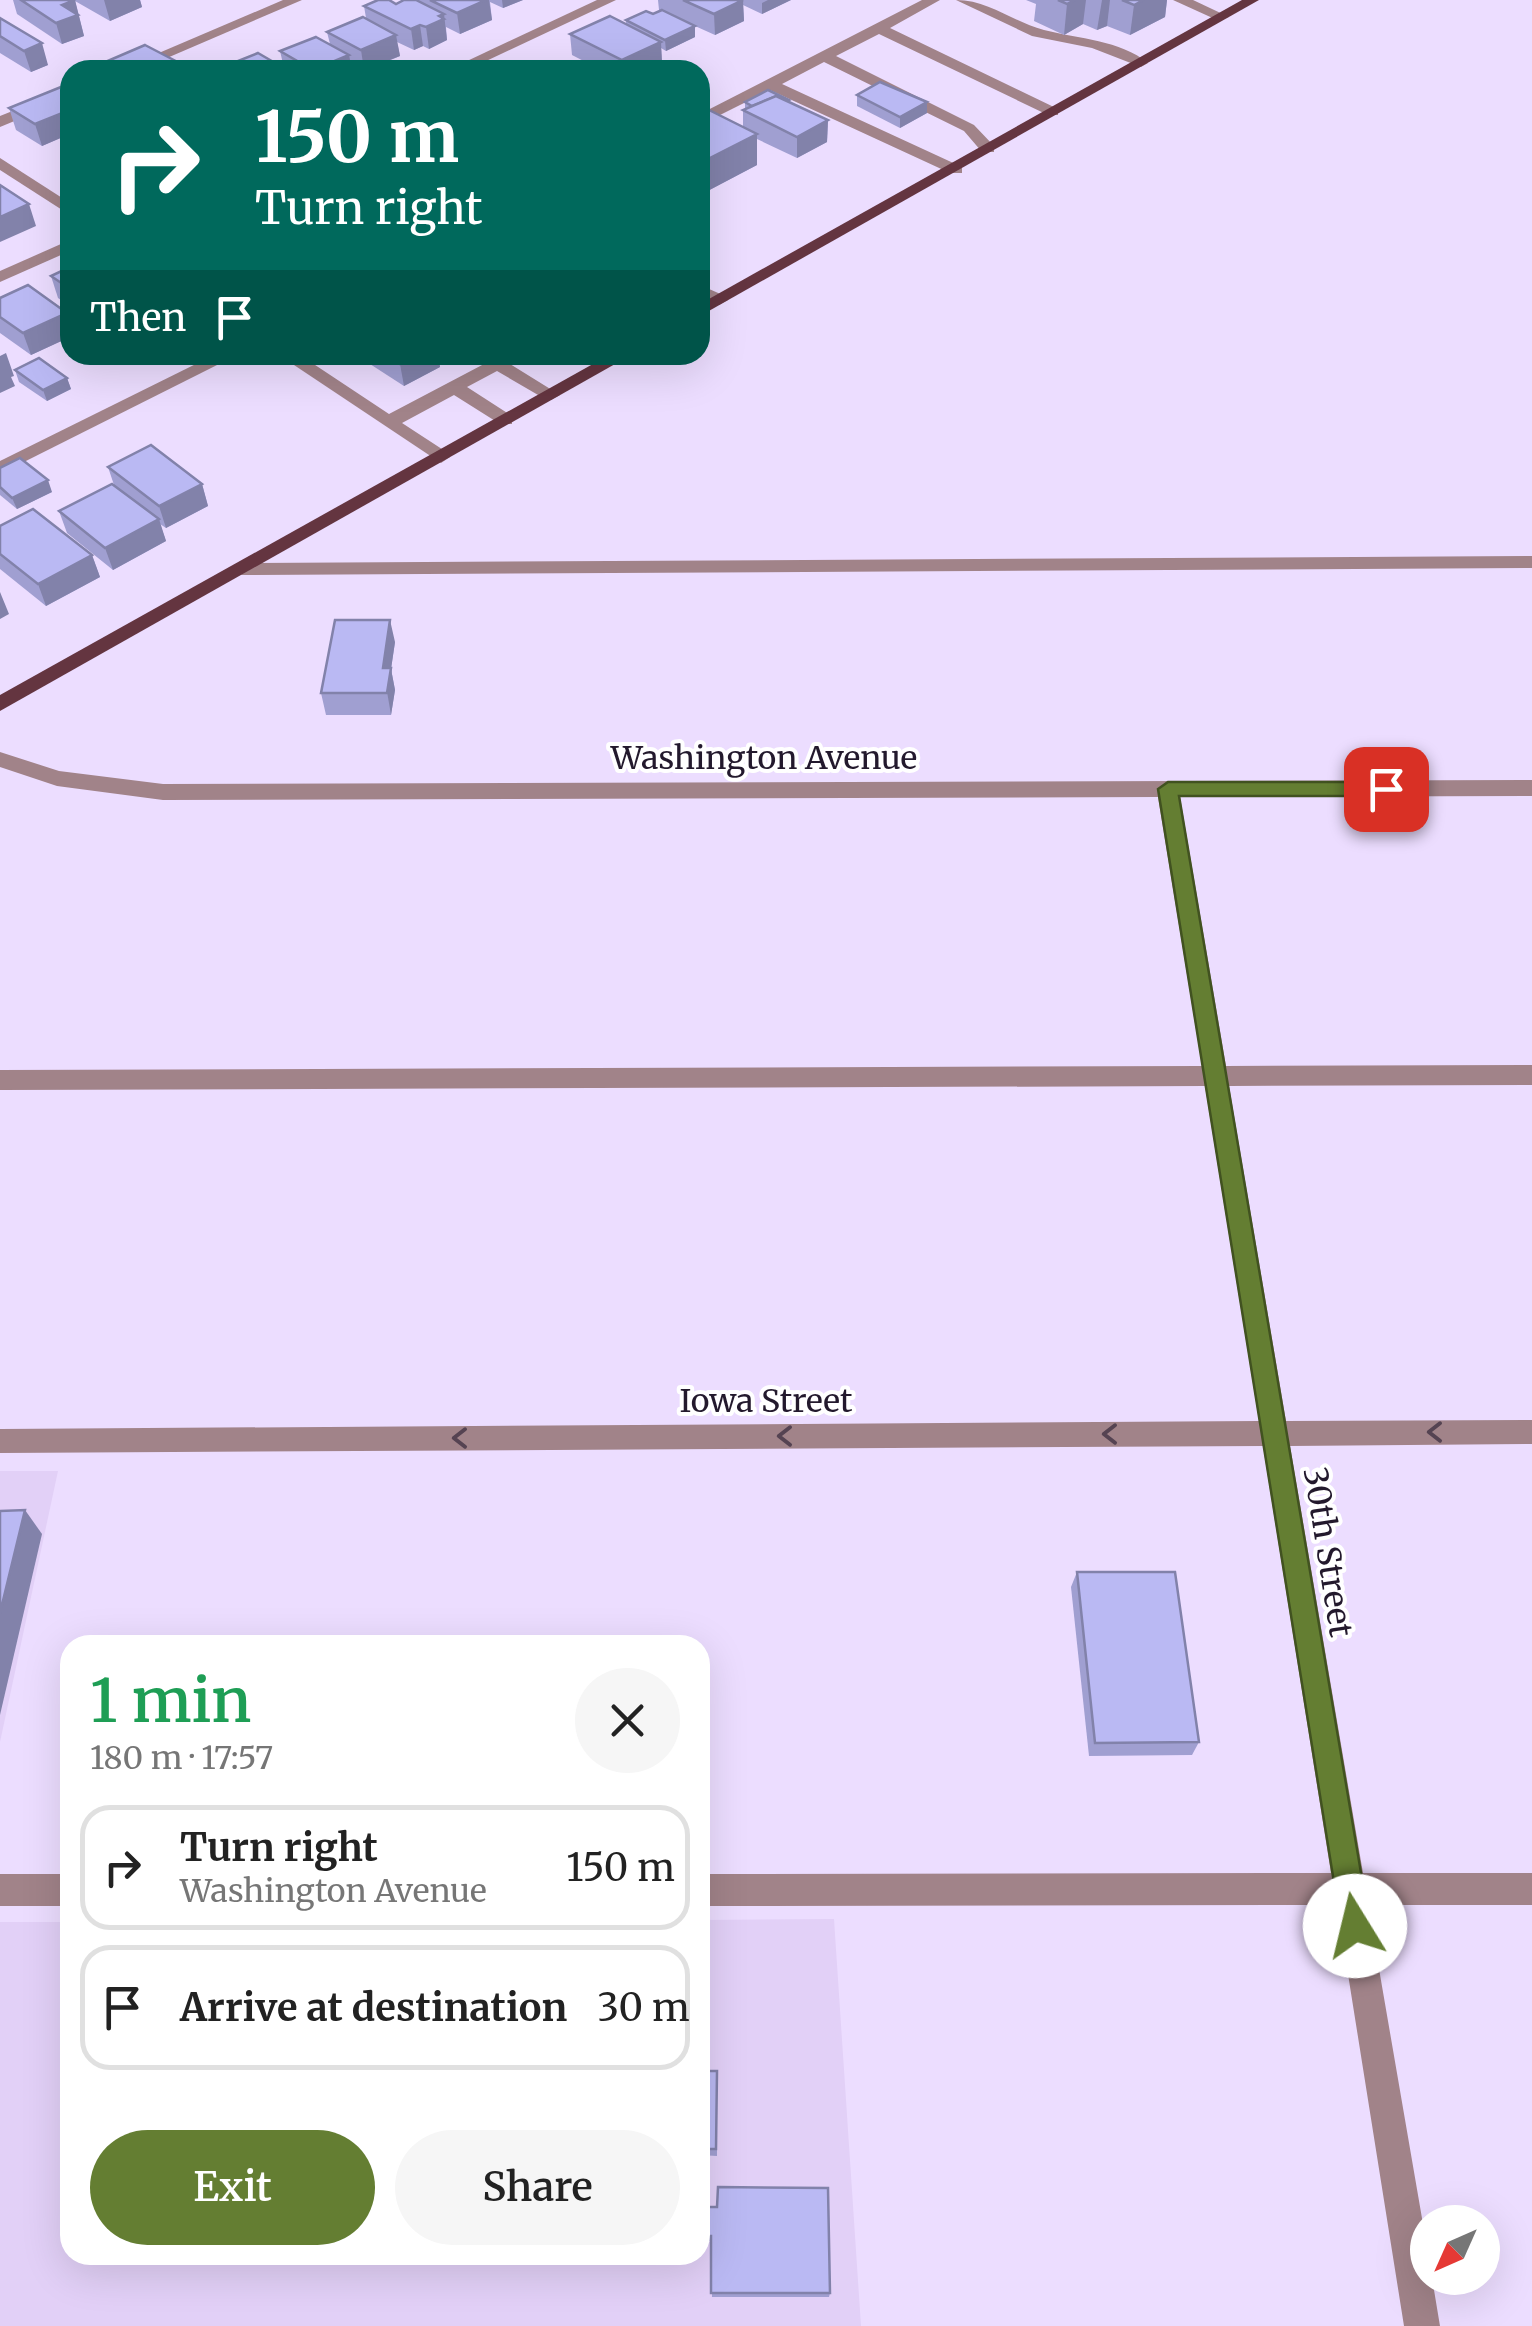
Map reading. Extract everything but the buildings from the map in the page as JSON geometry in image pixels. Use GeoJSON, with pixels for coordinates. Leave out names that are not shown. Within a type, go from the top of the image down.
{"type":"FeatureCollection","features":[{"type":"Feature","properties":{"kind":"main road"},"geometry":{"type":"LineString","coordinates":[[710,305],[1252,0]]}},
{"type":"Feature","properties":{"kind":"main road"},"geometry":{"type":"LineString","coordinates":[[0,704],[604,365]]}},
{"type":"Feature","properties":{"kind":"street"},"geometry":{"type":"LineString","coordinates":[[150,60],[295,0]]}},
{"type":"Feature","properties":{"kind":"street"},"geometry":{"type":"LineString","coordinates":[[477,60],[608,0]]}},
{"type":"Feature","properties":{"kind":"street"},"geometry":{"type":"LineString","coordinates":[[710,115],[933,0]]}},
{"type":"Feature","properties":{"kind":"street"},"geometry":{"type":"LineString","coordinates":[[964,0],[1037,33],[1096,44],[1141,63]]}},
{"type":"Feature","properties":{"kind":"street"},"geometry":{"type":"LineString","coordinates":[[1180,0],[1222,17]]}},
{"type":"Feature","properties":{"kind":"street"},"geometry":{"type":"LineString","coordinates":[[878,28],[1053,112]]}},
{"type":"Feature","properties":{"kind":"street"},"geometry":{"type":"LineString","coordinates":[[824,56],[969,128],[988,149]]}},
{"type":"Feature","properties":{"kind":"street"},"geometry":{"type":"LineString","coordinates":[[770,84],[956,170]]}},
{"type":"Feature","properties":{"kind":"street"},"geometry":{"type":"LineString","coordinates":[[0,122],[60,97]]}},
{"type":"Feature","properties":{"kind":"street"},"geometry":{"type":"LineString","coordinates":[[0,164],[60,203]]}},
{"type":"Feature","properties":{"kind":"street"},"geometry":{"type":"LineString","coordinates":[[0,277],[60,250]]}},
{"type":"Feature","properties":{"kind":"street"},"geometry":{"type":"LineString","coordinates":[[710,295],[719,300]]}},
{"type":"Feature","properties":{"kind":"street"},"geometry":{"type":"LineString","coordinates":[[0,468],[208,365]]}},
{"type":"Feature","properties":{"kind":"street"},"geometry":{"type":"LineString","coordinates":[[303,365],[441,456]]}},
{"type":"Feature","properties":{"kind":"street"},"geometry":{"type":"LineString","coordinates":[[389,422],[454,388],[488,365]]}},
{"type":"Feature","properties":{"kind":"street"},"geometry":{"type":"LineString","coordinates":[[508,365],[550,395]]}},
{"type":"Feature","properties":{"kind":"street"},"geometry":{"type":"LineString","coordinates":[[454,388],[506,420]]}},
{"type":"Feature","properties":{"kind":"street"},"geometry":{"type":"LineString","coordinates":[[242,568],[1532,562]]}},
{"type":"Feature","properties":{"kind":"street","name":"Washington Avenue"},"geometry":{"type":"LineString","coordinates":[[0,760],[58,778],[163,792],[1532,788]]}},
{"type":"Feature","properties":{"kind":"street","name":"30th Street"},"geometry":{"type":"LineString","coordinates":[[1168,789],[1422,2326]]}},
{"type":"Feature","properties":{"kind":"street"},"geometry":{"type":"LineString","coordinates":[[0,1080],[1532,1075]]}},
{"type":"Feature","properties":{"kind":"street","name":"Iowa Street"},"geometry":{"type":"LineString","coordinates":[[0,1441],[1532,1432]]}},
{"type":"Feature","properties":{"kind":"street"},"geometry":{"type":"LineString","coordinates":[[0,1890],[60,1890]]}},
{"type":"Feature","properties":{"kind":"street"},"geometry":{"type":"LineString","coordinates":[[710,1890],[1532,1890]]}},
{"type":"Feature","properties":{"kind":"shaded area"},"geometry":{"type":"Polygon","coordinates":[[[0,1471],[58,1471],[0,1742],[0,1471]]]}},
{"type":"Feature","properties":{"kind":"shaded area"},"geometry":{"type":"Polygon","coordinates":[[[834,1919],[861,2326],[0,2326],[0,1922],[60,1922],[60,2265],[710,2265],[710,1920],[834,1919]]]}},
{"type":"Feature","properties":{"kind":"route"},"geometry":{"type":"LineString","coordinates":[[1355,1926],[1168,789],[1386,789]]}}]}
